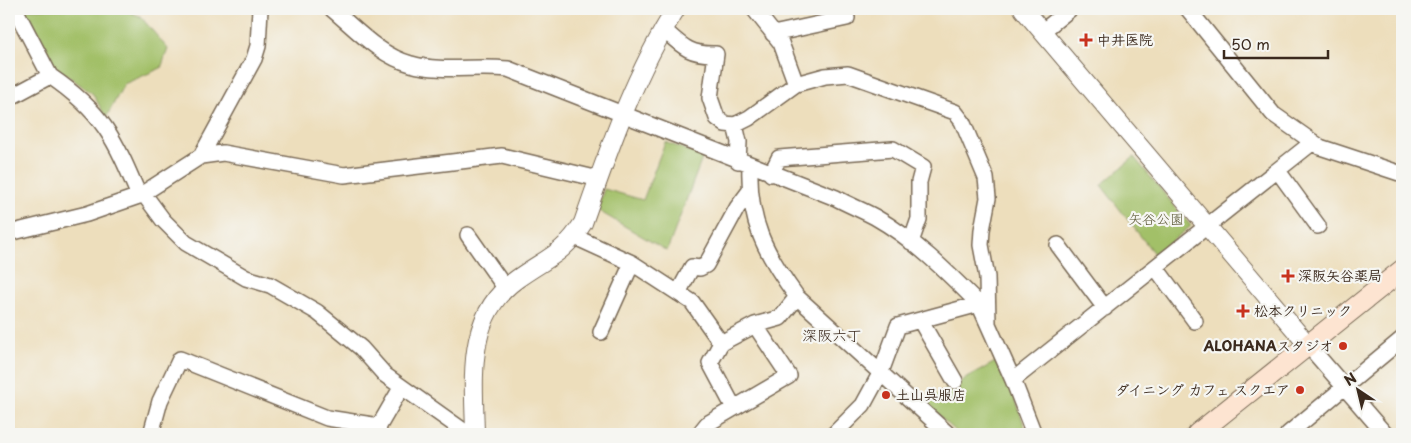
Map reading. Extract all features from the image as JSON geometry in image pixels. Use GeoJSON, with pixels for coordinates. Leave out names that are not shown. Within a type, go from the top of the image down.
{"type":"FeatureCollection","features":[{"type":"Feature","properties":{"kind":"main road"},"geometry":{"type":"LineString","coordinates":[[1197,434],[1402,270]]}},
{"type":"Feature","properties":{"kind":"street"},"geometry":{"type":"LineString","coordinates":[[15,9],[50,76],[90,106],[107,129],[141,195],[186,243],[246,278],[270,285],[317,312],[342,331],[384,375],[468,434]]}},
{"type":"Feature","properties":{"kind":"street"},"geometry":{"type":"LineString","coordinates":[[201,156],[254,59],[258,46],[260,9]]}},
{"type":"Feature","properties":{"kind":"street"},"geometry":{"type":"LineString","coordinates":[[332,9],[374,44],[396,58],[412,65],[460,68],[483,66],[508,69],[836,198],[875,217],[911,242],[942,268],[979,304],[1013,380],[1034,434]]}},
{"type":"Feature","properties":{"kind":"street"},"geometry":{"type":"LineString","coordinates":[[475,434],[473,356],[476,341],[499,296],[516,279],[558,254],[574,237],[583,223],[622,113],[663,29],[676,9]]}},
{"type":"Feature","properties":{"kind":"street"},"geometry":{"type":"LineString","coordinates":[[754,9],[781,43],[796,84]]}},
{"type":"Feature","properties":{"kind":"street"},"geometry":{"type":"LineString","coordinates":[[1023,9],[1385,434]]}},
{"type":"Feature","properties":{"kind":"street"},"geometry":{"type":"LineString","coordinates":[[1042,32],[1070,9]]}},
{"type":"Feature","properties":{"kind":"street"},"geometry":{"type":"LineString","coordinates":[[1188,9],[1273,114],[1320,147],[1402,174]]}},
{"type":"Feature","properties":{"kind":"street"},"geometry":{"type":"LineString","coordinates":[[773,34],[847,18]]}},
{"type":"Feature","properties":{"kind":"street"},"geometry":{"type":"LineString","coordinates":[[663,29],[689,51],[702,54],[716,54],[710,98],[717,118],[725,124],[735,125],[749,118],[796,84],[825,76],[848,74],[955,112],[986,178],[988,198],[981,245],[987,277],[988,324]]}},
{"type":"Feature","properties":{"kind":"street"},"geometry":{"type":"LineString","coordinates":[[9,98],[50,76]]}},
{"type":"Feature","properties":{"kind":"street"},"geometry":{"type":"LineString","coordinates":[[735,125],[762,243],[772,261],[797,297],[948,434]]}},
{"type":"Feature","properties":{"kind":"street"},"geometry":{"type":"LineString","coordinates":[[1013,380],[1313,142]]}},
{"type":"Feature","properties":{"kind":"street"},"geometry":{"type":"LineString","coordinates":[[771,174],[779,158],[893,149],[922,167],[919,182],[919,219],[911,242]]}},
{"type":"Feature","properties":{"kind":"street"},"geometry":{"type":"LineString","coordinates":[[9,233],[87,214],[141,195],[201,156],[223,153],[344,175],[502,156],[599,179]]}},
{"type":"Feature","properties":{"kind":"street"},"geometry":{"type":"LineString","coordinates":[[1278,171],[1318,226]]}},
{"type":"Feature","properties":{"kind":"street"},"geometry":{"type":"LineString","coordinates":[[678,293],[692,267],[700,268],[706,265],[737,208],[749,192]]}},
{"type":"Feature","properties":{"kind":"street"},"geometry":{"type":"LineString","coordinates":[[468,235],[506,289]]}},
{"type":"Feature","properties":{"kind":"street"},"geometry":{"type":"LineString","coordinates":[[574,237],[632,263],[692,302],[721,343]]}},
{"type":"Feature","properties":{"kind":"street"},"geometry":{"type":"LineString","coordinates":[[1058,244],[1105,308]]}},
{"type":"Feature","properties":{"kind":"street"},"geometry":{"type":"LineString","coordinates":[[601,332],[632,263]]}},
{"type":"Feature","properties":{"kind":"street"},"geometry":{"type":"LineString","coordinates":[[1156,268],[1195,321]]}},
{"type":"Feature","properties":{"kind":"street"},"geometry":{"type":"LineString","coordinates":[[734,408],[710,363],[721,343],[755,325],[780,318],[797,297]]}},
{"type":"Feature","properties":{"kind":"street"},"geometry":{"type":"LineString","coordinates":[[834,434],[863,405],[881,372],[898,326],[979,304]]}},
{"type":"Feature","properties":{"kind":"street"},"geometry":{"type":"LineString","coordinates":[[920,320],[956,381]]}},
{"type":"Feature","properties":{"kind":"street"},"geometry":{"type":"LineString","coordinates":[[699,434],[707,424],[789,376],[755,325]]}},
{"type":"Feature","properties":{"kind":"street"},"geometry":{"type":"LineString","coordinates":[[1288,434],[1402,339]]}},
{"type":"Feature","properties":{"kind":"street"},"geometry":{"type":"LineString","coordinates":[[152,434],[160,401],[180,358],[327,418],[379,430],[402,388]]}},
{"type":"Feature","properties":{"kind":"green space"},"geometry":{"type":"Polygon","coordinates":[[[22,9],[121,9],[140,16],[168,49],[161,68],[124,84],[106,118],[93,94],[68,76],[54,69],[22,9]]]}},
{"type":"Feature","properties":{"kind":"green space"},"geometry":{"type":"Polygon","coordinates":[[[665,142],[703,156],[667,251],[597,210],[604,189],[643,200],[665,142]]]}},
{"type":"Feature","properties":{"kind":"green space","name":"矢谷公園"},"geometry":{"type":"Polygon","coordinates":[[[1134,157],[1191,226],[1155,255],[1101,185],[1134,157]]]}},
{"type":"Feature","properties":{"kind":"green space"},"geometry":{"type":"Polygon","coordinates":[[[997,361],[1010,382],[1027,434],[959,434],[924,402],[997,361]]]}},
{"type":"Feature","properties":{"kind":"place","name":"中井医院"},"geometry":{"type":"Point","coordinates":[1086,40]}},
{"type":"Feature","properties":{"kind":"place","name":"深阪矢谷薬局"},"geometry":{"type":"Point","coordinates":[1288,276]}},
{"type":"Feature","properties":{"kind":"place","name":"松本クリニック"},"geometry":{"type":"Point","coordinates":[1243,311]}},
{"type":"Feature","properties":{"kind":"place","name":"ALOHANAスタジオ"},"geometry":{"type":"Point","coordinates":[1343,346]}},
{"type":"Feature","properties":{"kind":"place","name":"ダイニング カフェ スクエア"},"geometry":{"type":"Point","coordinates":[1300,390]}},
{"type":"Feature","properties":{"kind":"place","name":"土山呉服店"},"geometry":{"type":"Point","coordinates":[886,395]}},
{"type":"Feature","properties":{"kind":"district","name":"深阪六丁"},"geometry":{"type":"Point","coordinates":[832,336]}}]}
